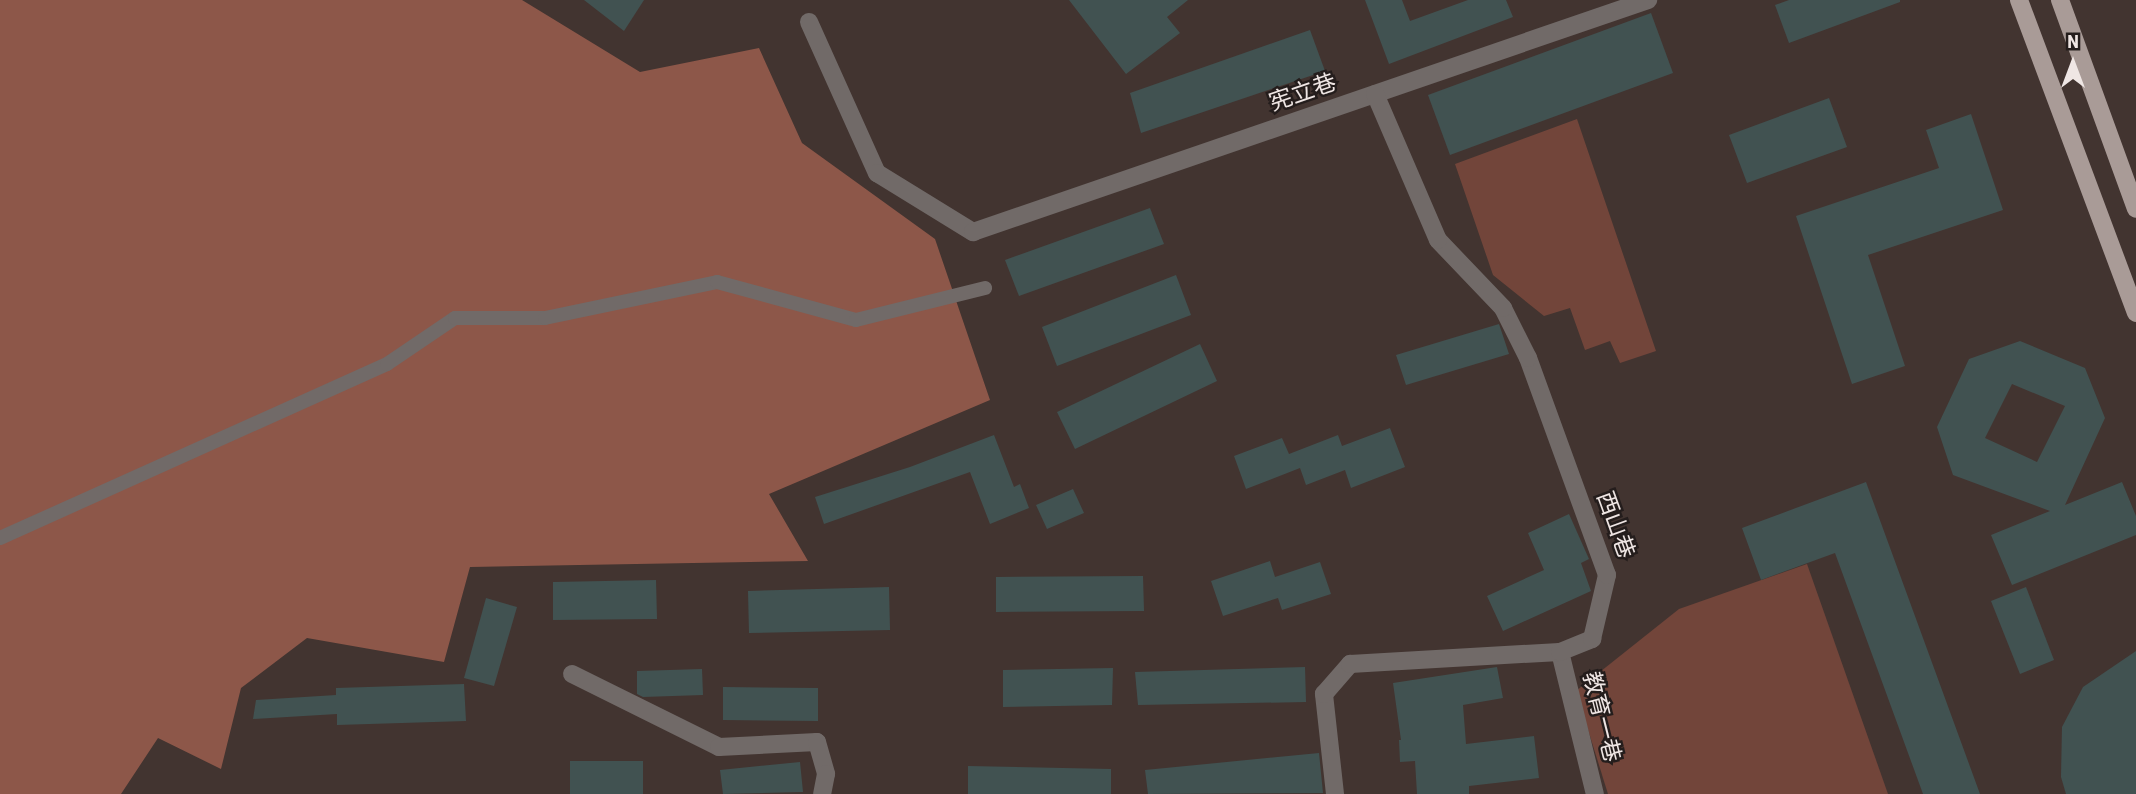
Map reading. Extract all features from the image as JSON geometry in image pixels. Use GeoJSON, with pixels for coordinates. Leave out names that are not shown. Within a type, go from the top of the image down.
{"type":"FeatureCollection","features":[{"type":"Feature","properties":{"kind":"main road"},"geometry":{"type":"LineString","coordinates":[[2020,0],[2136,313]]}},
{"type":"Feature","properties":{"kind":"main road"},"geometry":{"type":"LineString","coordinates":[[2060,0],[2136,209]]}},
{"type":"Feature","properties":{"kind":"street","name":"宪立巷"},"geometry":{"type":"LineString","coordinates":[[809,22],[877,173],[973,232],[1648,0]]}},
{"type":"Feature","properties":{"kind":"street","name":"西山巷"},"geometry":{"type":"LineString","coordinates":[[1335,794],[1324,694],[1350,664],[1560,652],[1592,639],[1607,575],[1523,348],[1503,307],[1438,240],[1375,94]]}},
{"type":"Feature","properties":{"kind":"street"},"geometry":{"type":"LineString","coordinates":[[0,538],[387,364],[455,318],[545,318],[717,282],[856,320],[985,288]]}},
{"type":"Feature","properties":{"kind":"street","name":"教育一巷"},"geometry":{"type":"LineString","coordinates":[[1560,652],[1595,794]]}},
{"type":"Feature","properties":{"kind":"street"},"geometry":{"type":"LineString","coordinates":[[572,674],[719,747],[817,742],[826,774],[822,794]]}},
{"type":"Feature","properties":{"kind":"shaded area"},"geometry":{"type":"Polygon","coordinates":[[[0,0],[522,0],[640,72],[759,48],[802,143],[935,239],[990,400],[769,494],[808,561],[470,567],[444,662],[307,638],[241,688],[221,769],[158,738],[121,794],[0,794],[0,0]]]}},
{"type":"Feature","properties":{"kind":"shaded area"},"geometry":{"type":"Polygon","coordinates":[[[1577,119],[1656,351],[1620,363],[1610,341],[1585,350],[1570,308],[1544,316],[1493,275],[1455,164],[1577,119]]]}},
{"type":"Feature","properties":{"kind":"shaded area"},"geometry":{"type":"Polygon","coordinates":[[[1807,564],[1888,794],[1608,794],[1576,691],[1679,609],[1807,564]]]}},
{"type":"Feature","properties":{"kind":"building"},"geometry":{"type":"Polygon","coordinates":[[[584,0],[644,0],[624,31],[584,0]]]}},
{"type":"Feature","properties":{"kind":"building"},"geometry":{"type":"Polygon","coordinates":[[[1069,0],[1188,0],[1167,17],[1180,33],[1126,74],[1069,0]]]}},
{"type":"Feature","properties":{"kind":"building"},"geometry":{"type":"Polygon","coordinates":[[[1365,0],[1402,0],[1410,21],[1468,0],[1506,0],[1513,17],[1389,64],[1365,0]]]}},
{"type":"Feature","properties":{"kind":"building"},"geometry":{"type":"Polygon","coordinates":[[[1789,0],[1900,2],[1789,43],[1775,5],[1789,0]]]}},
{"type":"Feature","properties":{"kind":"building"},"geometry":{"type":"Polygon","coordinates":[[[1651,13],[1673,73],[1450,155],[1428,95],[1651,13]]]}},
{"type":"Feature","properties":{"kind":"building"},"geometry":{"type":"Polygon","coordinates":[[[1310,30],[1325,71],[1141,133],[1130,93],[1310,30]]]}},
{"type":"Feature","properties":{"kind":"building"},"geometry":{"type":"Polygon","coordinates":[[[1829,98],[1847,147],[1747,183],[1729,135],[1829,98]]]}},
{"type":"Feature","properties":{"kind":"building"},"geometry":{"type":"Polygon","coordinates":[[[1971,114],[2003,210],[1868,255],[1905,366],[1852,384],[1796,216],[1939,168],[1926,130],[1971,114]]]}},
{"type":"Feature","properties":{"kind":"building"},"geometry":{"type":"Polygon","coordinates":[[[1150,208],[1164,244],[1019,296],[1005,260],[1150,208]]]}},
{"type":"Feature","properties":{"kind":"building"},"geometry":{"type":"Polygon","coordinates":[[[1176,275],[1191,315],[1057,366],[1042,327],[1176,275]]]}},
{"type":"Feature","properties":{"kind":"building"},"geometry":{"type":"Polygon","coordinates":[[[1499,324],[1509,354],[1406,385],[1396,355],[1499,324]]]}},
{"type":"Feature","properties":{"kind":"building"},"geometry":{"type":"Polygon","coordinates":[[[2020,341],[2085,368],[2105,418],[2065,505],[2122,482],[2136,516],[2136,535],[2012,585],[1991,535],[2050,511],[1953,475],[1937,427],[1969,359],[2020,341]],[[2012,384],[1985,438],[2037,462],[2065,406],[2012,384]]]}},
{"type":"Feature","properties":{"kind":"building"},"geometry":{"type":"Polygon","coordinates":[[[1200,344],[1217,381],[1075,449],[1057,412],[1200,344]]]}},
{"type":"Feature","properties":{"kind":"building"},"geometry":{"type":"Polygon","coordinates":[[[1390,428],[1405,467],[1351,488],[1345,470],[1306,485],[1300,468],[1246,489],[1234,456],[1282,438],[1289,454],[1338,435],[1342,446],[1390,428]]]}},
{"type":"Feature","properties":{"kind":"building"},"geometry":{"type":"Polygon","coordinates":[[[994,435],[1014,487],[1020,484],[1029,508],[990,524],[970,472],[824,524],[815,497],[910,467],[994,435]]]}},
{"type":"Feature","properties":{"kind":"building"},"geometry":{"type":"Polygon","coordinates":[[[1866,482],[1980,794],[1923,794],[1835,553],[1761,580],[1742,528],[1866,482]]]}},
{"type":"Feature","properties":{"kind":"building"},"geometry":{"type":"Polygon","coordinates":[[[1073,489],[1084,513],[1047,529],[1036,505],[1073,489]]]}},
{"type":"Feature","properties":{"kind":"building"},"geometry":{"type":"Polygon","coordinates":[[[1569,514],[1589,559],[1581,563],[1591,591],[1503,631],[1487,596],[1544,570],[1528,533],[1569,514]]]}},
{"type":"Feature","properties":{"kind":"building"},"geometry":{"type":"Polygon","coordinates":[[[1270,561],[1275,577],[1320,562],[1331,594],[1282,610],[1278,598],[1223,616],[1211,581],[1270,561]]]}},
{"type":"Feature","properties":{"kind":"building"},"geometry":{"type":"Polygon","coordinates":[[[1143,576],[1144,611],[996,612],[996,577],[1143,576]]]}},
{"type":"Feature","properties":{"kind":"building"},"geometry":{"type":"Polygon","coordinates":[[[656,580],[657,619],[553,620],[553,582],[656,580]]]}},
{"type":"Feature","properties":{"kind":"building"},"geometry":{"type":"Polygon","coordinates":[[[889,587],[890,630],[749,633],[748,591],[889,587]]]}},
{"type":"Feature","properties":{"kind":"building"},"geometry":{"type":"Polygon","coordinates":[[[2026,587],[2054,660],[2020,674],[1991,601],[2026,587]]]}},
{"type":"Feature","properties":{"kind":"building"},"geometry":{"type":"Polygon","coordinates":[[[486,598],[517,607],[494,686],[464,678],[486,598]]]}},
{"type":"Feature","properties":{"kind":"building"},"geometry":{"type":"Polygon","coordinates":[[[2136,651],[2136,794],[2066,794],[2061,777],[2062,727],[2083,687],[2136,651]]]}},
{"type":"Feature","properties":{"kind":"building"},"geometry":{"type":"Polygon","coordinates":[[[1305,667],[1306,702],[1138,705],[1135,672],[1305,667]]]}},
{"type":"Feature","properties":{"kind":"building"},"geometry":{"type":"Polygon","coordinates":[[[1497,667],[1503,698],[1463,705],[1466,744],[1534,736],[1539,778],[1469,786],[1469,794],[1417,794],[1415,761],[1400,762],[1401,740],[1393,683],[1497,667]]]}},
{"type":"Feature","properties":{"kind":"building"},"geometry":{"type":"Polygon","coordinates":[[[1113,668],[1112,705],[1003,707],[1003,670],[1113,668]]]}},
{"type":"Feature","properties":{"kind":"building"},"geometry":{"type":"Polygon","coordinates":[[[702,669],[703,695],[643,697],[637,694],[637,671],[702,669]]]}},
{"type":"Feature","properties":{"kind":"building"},"geometry":{"type":"Polygon","coordinates":[[[464,684],[466,721],[337,725],[337,714],[253,719],[256,700],[336,695],[336,688],[464,684]]]}},
{"type":"Feature","properties":{"kind":"building"},"geometry":{"type":"Polygon","coordinates":[[[723,687],[818,688],[818,721],[723,720],[723,687]]]}},
{"type":"Feature","properties":{"kind":"building"},"geometry":{"type":"Polygon","coordinates":[[[1319,753],[1323,793],[1148,794],[1145,770],[1319,753]]]}},
{"type":"Feature","properties":{"kind":"building"},"geometry":{"type":"Polygon","coordinates":[[[570,761],[643,761],[643,794],[570,794],[570,761]]]}},
{"type":"Feature","properties":{"kind":"building"},"geometry":{"type":"Polygon","coordinates":[[[800,762],[803,792],[723,794],[720,770],[800,762]]]}},
{"type":"Feature","properties":{"kind":"building"},"geometry":{"type":"Polygon","coordinates":[[[968,766],[1111,769],[1111,794],[968,794],[968,766]]]}}]}
